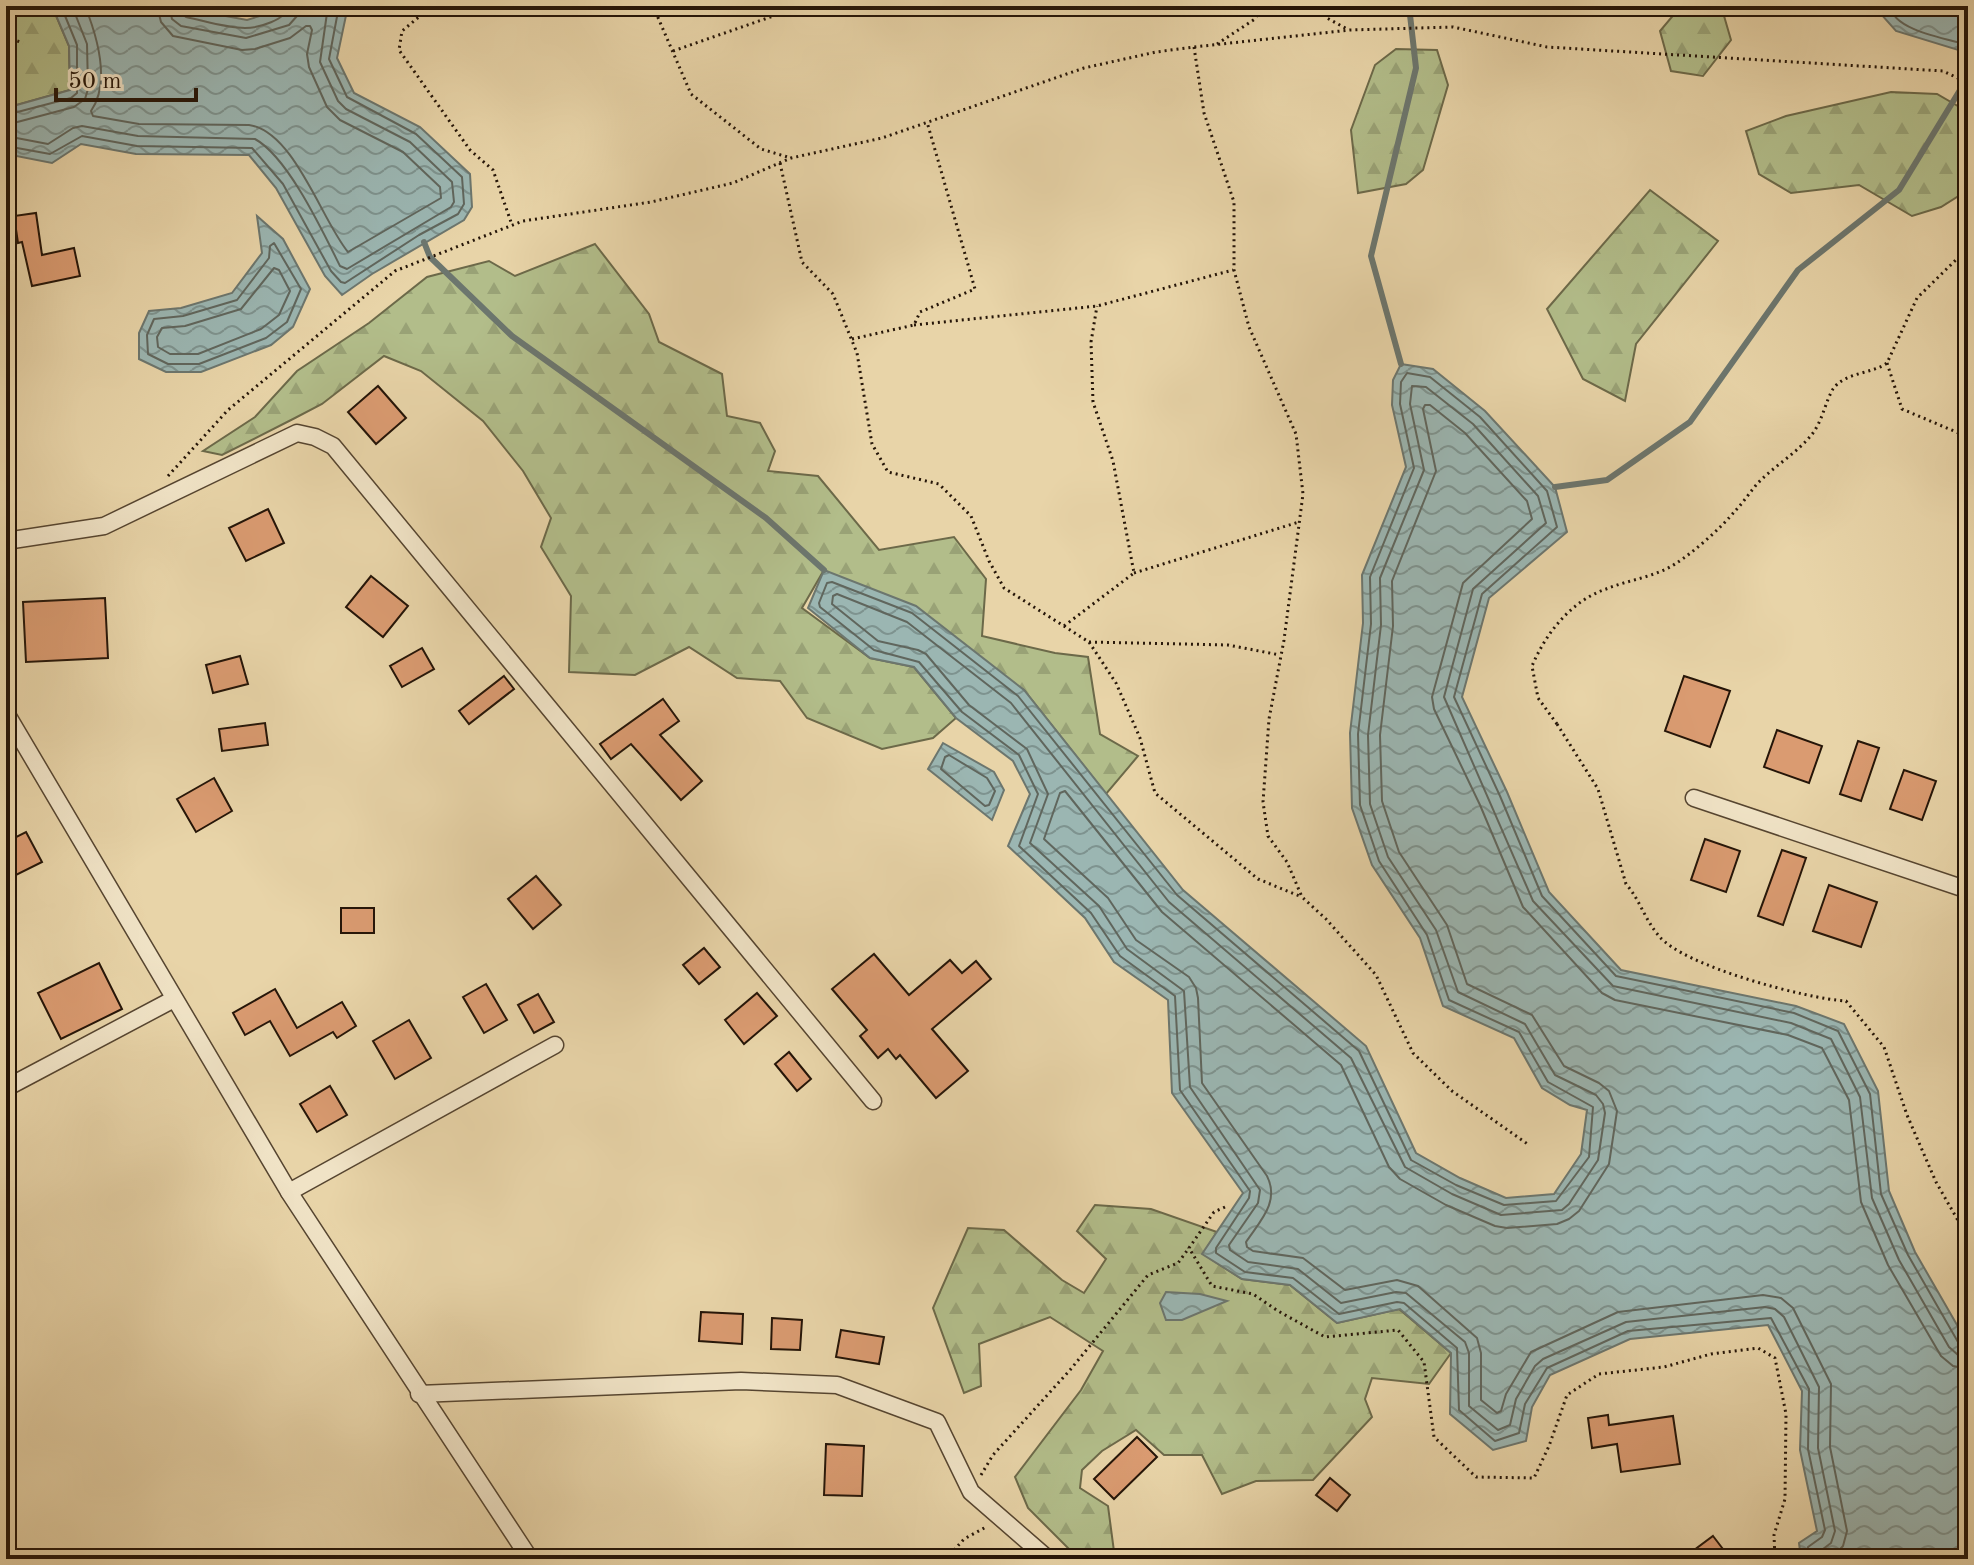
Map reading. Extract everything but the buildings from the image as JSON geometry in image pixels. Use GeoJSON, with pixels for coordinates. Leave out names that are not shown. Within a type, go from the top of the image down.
{"type":"FeatureCollection","features":[{"type":"Feature","properties":{"kind":"street"},"geometry":{"type":"LineString","coordinates":[[6,541],[104,526],[297,433],[333,446],[873,1101]]}},
{"type":"Feature","properties":{"kind":"street"},"geometry":{"type":"LineString","coordinates":[[6,713],[289,1192],[530,1559]]}},
{"type":"Feature","properties":{"kind":"street"},"geometry":{"type":"LineString","coordinates":[[1694,798],[1968,890]]}},
{"type":"Feature","properties":{"kind":"street"},"geometry":{"type":"LineString","coordinates":[[6,1088],[174,999]]}},
{"type":"Feature","properties":{"kind":"street"},"geometry":{"type":"LineString","coordinates":[[289,1192],[555,1045]]}},
{"type":"Feature","properties":{"kind":"street"},"geometry":{"type":"LineString","coordinates":[[419,1394],[741,1381],[837,1385],[937,1422],[971,1492],[1048,1559]]}},
{"type":"Feature","properties":{"kind":"path"},"geometry":{"type":"LineString","coordinates":[[431,6],[402,31],[399,50],[470,150],[493,170],[512,225]]}},
{"type":"Feature","properties":{"kind":"path"},"geometry":{"type":"LineString","coordinates":[[653,6],[691,94],[761,149],[791,158]]}},
{"type":"Feature","properties":{"kind":"path"},"geometry":{"type":"LineString","coordinates":[[673,51],[802,6]]}},
{"type":"Feature","properties":{"kind":"path"},"geometry":{"type":"LineString","coordinates":[[1216,45],[1255,19],[1262,6]]}},
{"type":"Feature","properties":{"kind":"path"},"geometry":{"type":"LineString","coordinates":[[1315,6],[1327,18],[1350,30]]}},
{"type":"Feature","properties":{"kind":"path"},"geometry":{"type":"LineString","coordinates":[[162,484],[180,460],[228,410],[395,271],[523,221],[651,202],[733,183],[791,158],[882,138],[1084,68],[1156,52],[1350,30],[1453,27],[1547,47],[1943,71],[1968,83]]}},
{"type":"Feature","properties":{"kind":"path"},"geometry":{"type":"LineString","coordinates":[[6,37],[23,43]]}},
{"type":"Feature","properties":{"kind":"path"},"geometry":{"type":"LineString","coordinates":[[1194,47],[1204,113],[1234,202],[1234,270],[1249,327],[1296,434],[1303,494],[1269,719],[1263,802],[1268,836],[1287,862],[1302,897]]}},
{"type":"Feature","properties":{"kind":"path"},"geometry":{"type":"LineString","coordinates":[[914,325],[920,312],[975,289],[927,122]]}},
{"type":"Feature","properties":{"kind":"path"},"geometry":{"type":"LineString","coordinates":[[780,163],[802,262],[833,294],[852,339],[872,444],[888,472],[939,484],[971,516],[1004,588],[1089,642],[1116,683],[1140,738],[1155,793],[1258,879],[1302,897],[1326,919],[1376,975],[1413,1053],[1452,1091],[1529,1145]]}},
{"type":"Feature","properties":{"kind":"path"},"geometry":{"type":"LineString","coordinates":[[1968,248],[1917,298],[1887,363],[1878,369],[1848,377],[1834,388],[1825,414],[1804,444],[1761,480],[1734,513],[1675,564],[1604,589],[1578,602],[1550,634],[1532,666],[1538,698],[1598,789],[1626,884],[1637,896],[1644,916],[1659,936],[1681,953],[1716,968],[1820,1000],[1846,1001],[1884,1047],[1907,1115],[1936,1182],[1968,1238]]}},
{"type":"Feature","properties":{"kind":"path"},"geometry":{"type":"LineString","coordinates":[[852,339],[914,325],[1097,306],[1234,270]]}},
{"type":"Feature","properties":{"kind":"path"},"geometry":{"type":"LineString","coordinates":[[1097,306],[1091,342],[1093,402],[1113,461],[1134,573]]}},
{"type":"Feature","properties":{"kind":"path"},"geometry":{"type":"LineString","coordinates":[[1887,363],[1902,409],[1968,437]]}},
{"type":"Feature","properties":{"kind":"path"},"geometry":{"type":"LineString","coordinates":[[1064,626],[1134,573],[1299,522]]}},
{"type":"Feature","properties":{"kind":"path"},"geometry":{"type":"LineString","coordinates":[[1089,642],[1228,645],[1281,655]]}},
{"type":"Feature","properties":{"kind":"path"},"geometry":{"type":"LineString","coordinates":[[971,1492],[993,1455],[1070,1370],[1148,1275],[1178,1263],[1214,1212],[1225,1207]]}},
{"type":"Feature","properties":{"kind":"path"},"geometry":{"type":"LineString","coordinates":[[1189,1248],[1212,1286],[1253,1294],[1325,1337],[1398,1330],[1424,1362],[1434,1437],[1476,1477],[1534,1478],[1567,1395],[1599,1374],[1664,1367],[1711,1354],[1758,1348],[1775,1358],[1786,1414],[1785,1499],[1774,1535],[1775,1559]]}},
{"type":"Feature","properties":{"kind":"path"},"geometry":{"type":"LineString","coordinates":[[946,1559],[964,1539],[1002,1519]]}},
{"type":"Feature","properties":{"kind":"green space"},"geometry":{"type":"Polygon","coordinates":[[[6,6],[52,6],[69,46],[70,90],[6,108],[6,6]]]}},
{"type":"Feature","properties":{"kind":"green space"},"geometry":{"type":"Polygon","coordinates":[[[1681,6],[1722,9],[1731,40],[1703,76],[1671,71],[1660,31],[1681,6]]]}},
{"type":"Feature","properties":{"kind":"green space"},"geometry":{"type":"Polygon","coordinates":[[[1396,49],[1437,50],[1448,85],[1423,170],[1406,184],[1358,193],[1351,130],[1375,65],[1396,49]]]}},
{"type":"Feature","properties":{"kind":"green space"},"geometry":{"type":"Polygon","coordinates":[[[1891,92],[1937,94],[1968,112],[1968,190],[1941,207],[1912,216],[1859,185],[1791,193],[1759,174],[1746,131],[1786,116],[1891,92]]]}},
{"type":"Feature","properties":{"kind":"green space"},"geometry":{"type":"Polygon","coordinates":[[[1650,190],[1718,241],[1636,344],[1625,401],[1583,379],[1547,309],[1650,190]]]}},
{"type":"Feature","properties":{"kind":"green space"},"geometry":{"type":"Polygon","coordinates":[[[595,244],[649,314],[659,342],[722,374],[727,416],[760,423],[775,451],[768,471],[818,476],[879,550],[954,537],[986,579],[982,636],[1055,653],[1088,657],[1100,734],[1138,756],[1106,794],[1024,690],[824,570],[802,608],[870,658],[914,667],[956,718],[933,738],[882,749],[807,718],[780,681],[737,678],[689,647],[635,675],[569,672],[571,596],[541,547],[551,518],[523,471],[483,421],[421,371],[384,356],[322,404],[222,455],[203,451],[255,417],[297,371],[369,323],[427,277],[489,261],[515,276],[595,244]]]}},
{"type":"Feature","properties":{"kind":"green space"},"geometry":{"type":"Polygon","coordinates":[[[1095,1205],[1151,1209],[1217,1232],[1203,1254],[1242,1279],[1290,1285],[1337,1323],[1399,1309],[1451,1353],[1429,1384],[1372,1378],[1365,1399],[1372,1417],[1313,1480],[1256,1481],[1222,1494],[1202,1455],[1164,1455],[1136,1430],[1102,1451],[1082,1470],[1080,1488],[1108,1506],[1115,1559],[1079,1559],[1028,1508],[1015,1477],[1081,1390],[1103,1351],[1050,1317],[979,1344],[981,1386],[964,1393],[933,1308],[968,1228],[1004,1230],[1062,1280],[1084,1293],[1106,1259],[1077,1231],[1095,1205]]]}},
{"type":"Feature","properties":{"kind":"water"},"geometry":{"type":"Polygon","coordinates":[[[52,6],[172,6],[247,20],[292,6],[348,6],[337,58],[354,93],[420,127],[470,174],[472,207],[464,220],[342,295],[325,276],[276,188],[249,155],[136,154],[81,144],[52,163],[6,154],[6,108],[70,90],[69,46],[52,6]]]}},
{"type":"Feature","properties":{"kind":"water"},"geometry":{"type":"Polygon","coordinates":[[[1885,6],[1968,6],[1968,53],[1896,31],[1880,13],[1885,6]]]}},
{"type":"Feature","properties":{"kind":"water"},"geometry":{"type":"Polygon","coordinates":[[[257,216],[283,239],[310,289],[293,327],[271,345],[201,372],[166,372],[139,359],[139,333],[149,311],[181,308],[232,293],[262,253],[257,216]]]}},
{"type":"Feature","properties":{"kind":"water"},"geometry":{"type":"Polygon","coordinates":[[[1401,364],[1433,369],[1485,411],[1555,487],[1567,532],[1489,598],[1462,697],[1549,892],[1621,970],[1796,1006],[1844,1024],[1878,1091],[1889,1191],[1915,1252],[1968,1344],[1968,1559],[1801,1559],[1799,1543],[1817,1531],[1800,1450],[1802,1391],[1768,1325],[1630,1339],[1550,1375],[1532,1407],[1526,1441],[1493,1450],[1450,1414],[1451,1353],[1400,1309],[1337,1323],[1290,1285],[1242,1279],[1202,1254],[1243,1193],[1172,1093],[1168,1000],[1114,962],[1085,918],[1008,846],[1030,794],[1013,761],[956,718],[914,667],[870,658],[808,608],[824,570],[916,606],[1024,690],[1183,890],[1366,1046],[1416,1153],[1460,1178],[1506,1198],[1554,1194],[1581,1154],[1587,1110],[1570,1105],[1542,1088],[1514,1038],[1443,1006],[1420,938],[1372,865],[1352,808],[1350,733],[1363,623],[1362,575],[1406,467],[1392,405],[1393,380],[1401,364]]]}},
{"type":"Feature","properties":{"kind":"water"},"geometry":{"type":"Polygon","coordinates":[[[943,743],[994,772],[1004,790],[992,820],[928,769],[943,743]]]}},
{"type":"Feature","properties":{"kind":"water"},"geometry":{"type":"Polygon","coordinates":[[[1166,1292],[1200,1294],[1227,1301],[1182,1320],[1166,1320],[1160,1303],[1166,1292]]]}},
{"type":"Feature","properties":{"kind":"waterway"},"geometry":{"type":"LineString","coordinates":[[1401,364],[1371,256],[1416,68],[1409,6]]}},
{"type":"Feature","properties":{"kind":"waterway"},"geometry":{"type":"LineString","coordinates":[[1555,487],[1607,480],[1690,422],[1798,270],[1899,190],[1968,77]]}},
{"type":"Feature","properties":{"kind":"waterway"},"geometry":{"type":"LineString","coordinates":[[424,242],[430,257],[512,336],[766,518],[824,570]]}}]}
